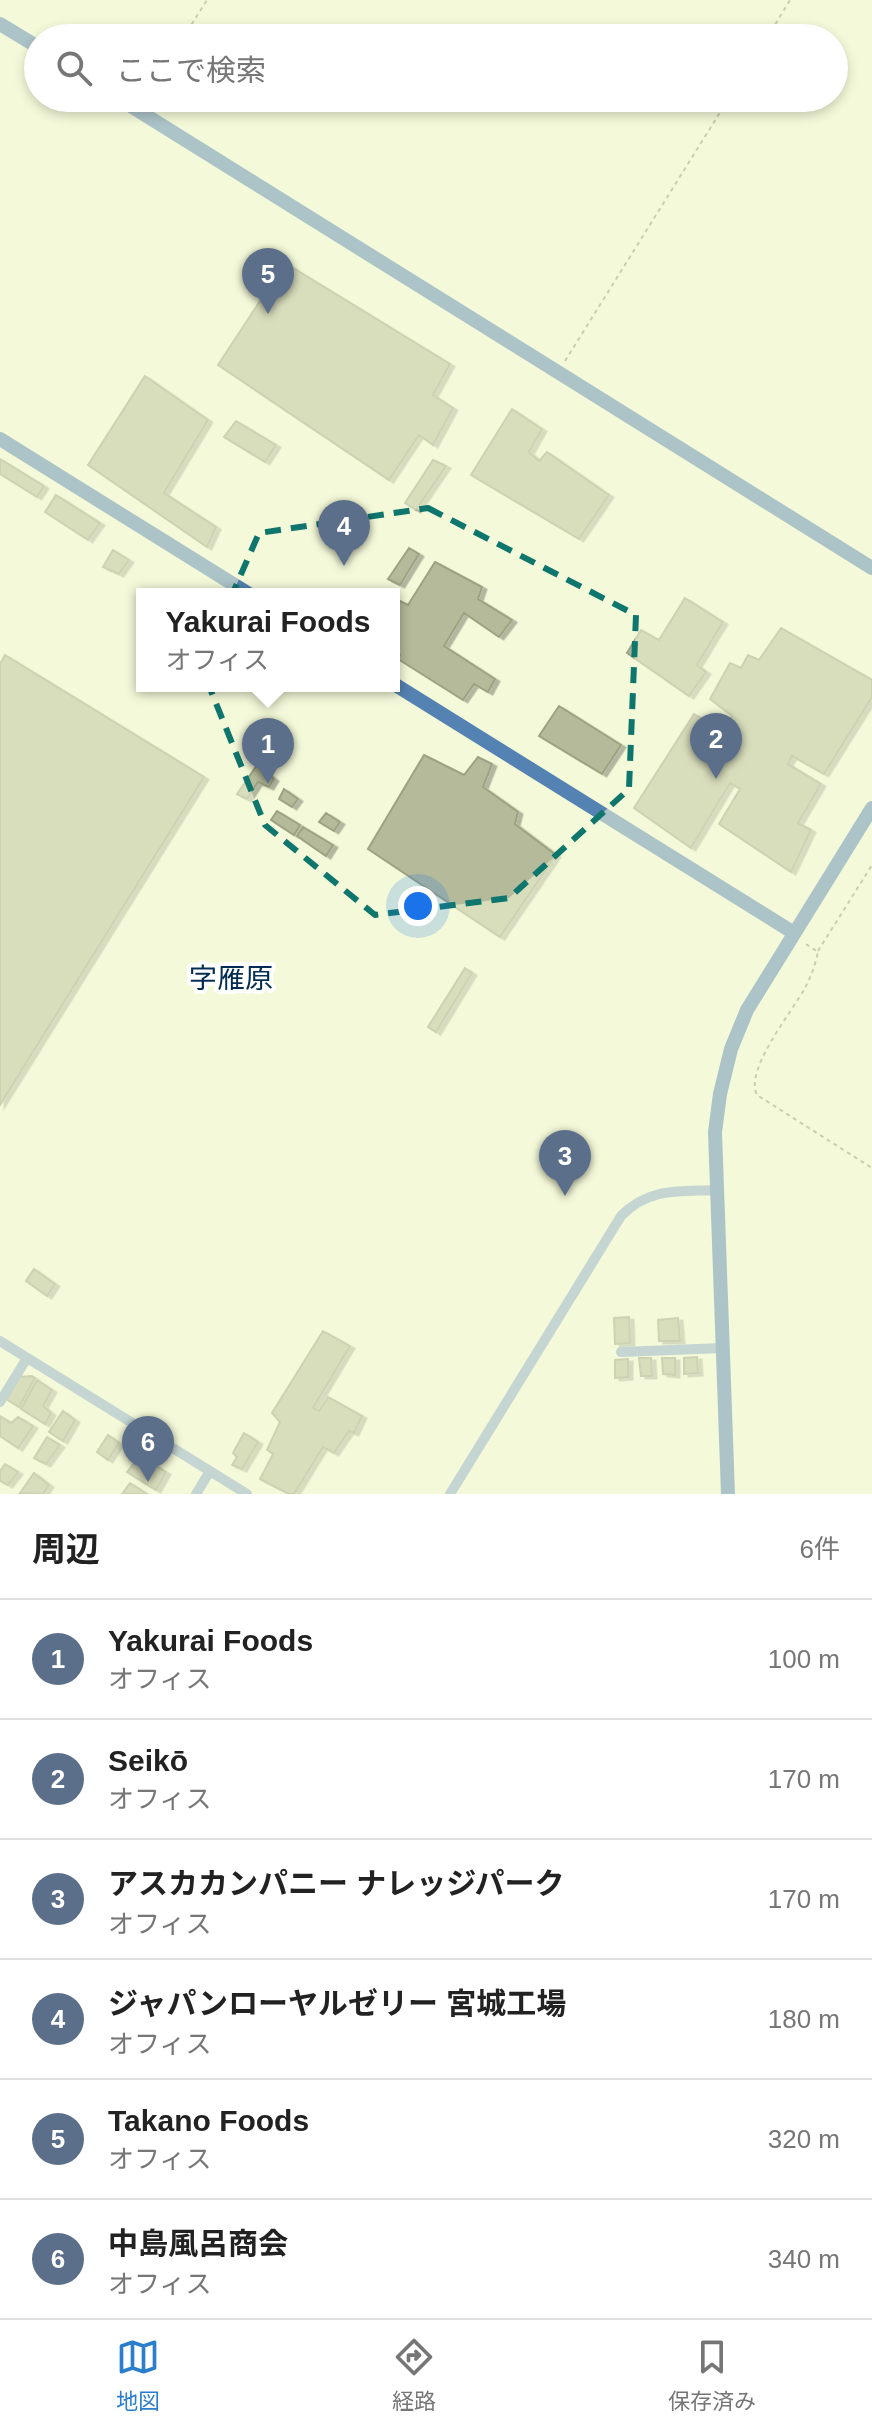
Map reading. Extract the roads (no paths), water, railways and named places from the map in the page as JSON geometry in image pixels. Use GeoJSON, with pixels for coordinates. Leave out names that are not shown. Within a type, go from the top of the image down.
{"type":"FeatureCollection","features":[{"type":"Feature","properties":{"kind":"street"},"geometry":{"type":"LineString","coordinates":[[0,24],[24,39]]}},
{"type":"Feature","properties":{"kind":"street"},"geometry":{"type":"LineString","coordinates":[[140,112],[872,568]]}},
{"type":"Feature","properties":{"kind":"street"},"geometry":{"type":"LineString","coordinates":[[0,439],[239,588]]}},
{"type":"Feature","properties":{"kind":"street"},"geometry":{"type":"LineString","coordinates":[[400,688],[794,933]]}},
{"type":"Feature","properties":{"kind":"street"},"geometry":{"type":"LineString","coordinates":[[728,1494],[715,1132],[720,1094],[731,1049],[747,1010],[872,808]]}},
{"type":"Feature","properties":{"kind":"street"},"geometry":{"type":"LineString","coordinates":[[450,1494],[621,1216],[643,1198],[656,1194],[717,1190]]}},
{"type":"Feature","properties":{"kind":"street"},"geometry":{"type":"LineString","coordinates":[[0,1341],[247,1494]]}},
{"type":"Feature","properties":{"kind":"street"},"geometry":{"type":"LineString","coordinates":[[621,1352],[723,1348]]}},
{"type":"Feature","properties":{"kind":"street"},"geometry":{"type":"LineString","coordinates":[[0,1402],[27,1358]]}},
{"type":"Feature","properties":{"kind":"street"},"geometry":{"type":"LineString","coordinates":[[196,1494],[210,1471]]}},
{"type":"Feature","properties":{"kind":"place","name":"Takano Foods"},"geometry":{"type":"Point","coordinates":[268,314]}},
{"type":"Feature","properties":{"kind":"place","name":"ジャパンローヤルゼリー 宮城工場"},"geometry":{"type":"Point","coordinates":[344,566]}},
{"type":"Feature","properties":{"kind":"place","name":"Seikō"},"geometry":{"type":"Point","coordinates":[716,779]}},
{"type":"Feature","properties":{"kind":"place","name":"Yakurai Foods"},"geometry":{"type":"Point","coordinates":[268,784]}},
{"type":"Feature","properties":{"kind":"place","name":"アスカカンパニー ナレッジパーク"},"geometry":{"type":"Point","coordinates":[565,1196]}},
{"type":"Feature","properties":{"kind":"place","name":"中島風呂商会"},"geometry":{"type":"Point","coordinates":[148,1482]}},
{"type":"Feature","properties":{"kind":"district","name":"字雁原"},"geometry":{"type":"Point","coordinates":[231,978]}}]}
